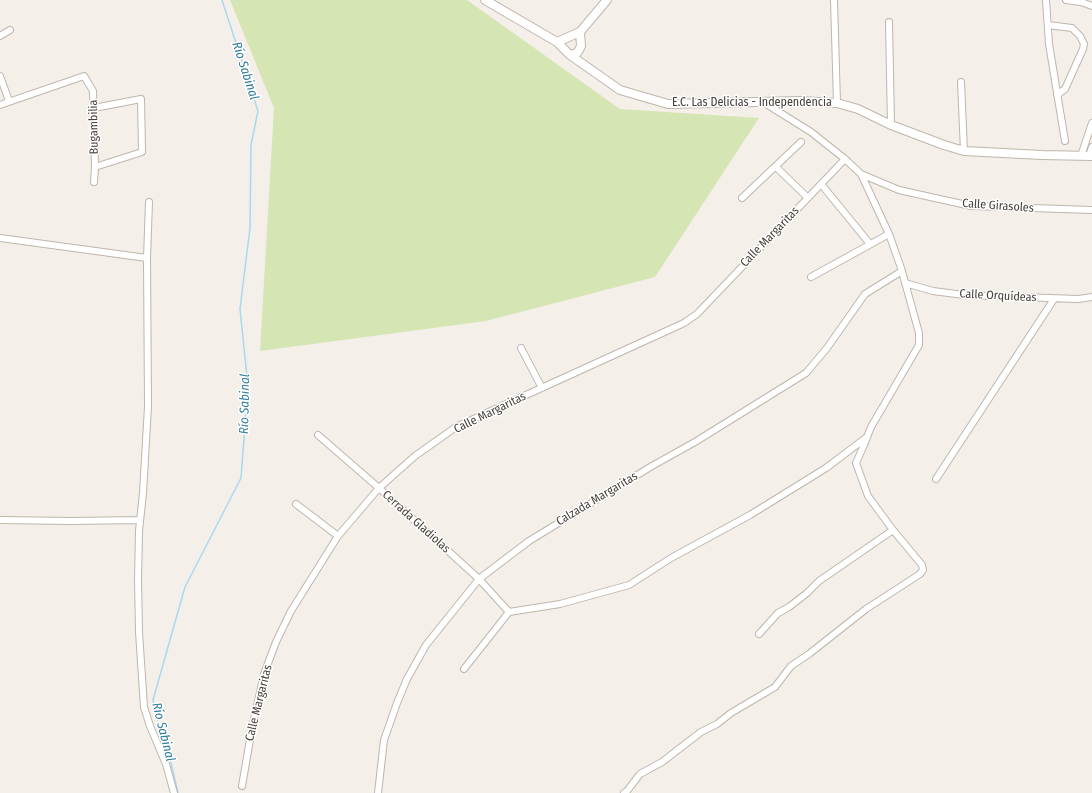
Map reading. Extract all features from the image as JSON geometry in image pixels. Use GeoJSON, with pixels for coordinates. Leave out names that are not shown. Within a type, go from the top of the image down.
{"type":"FeatureCollection","features":[{"type":"Feature","properties":{"kind":"street","name":"E.C. Las Delicias - Independencia"},"geometry":{"type":"LineString","coordinates":[[485,0],[557,42],[570,55],[620,90],[668,104],[801,101],[837,103],[858,108],[891,125],[944,145],[964,150],[1087,156]]}},
{"type":"Feature","properties":{"kind":"street"},"geometry":{"type":"LineString","coordinates":[[557,42],[580,32],[607,0]]}},
{"type":"Feature","properties":{"kind":"street"},"geometry":{"type":"LineString","coordinates":[[834,0],[837,103]]}},
{"type":"Feature","properties":{"kind":"street"},"geometry":{"type":"LineString","coordinates":[[1046,0],[1056,95],[1065,141]]}},
{"type":"Feature","properties":{"kind":"street"},"geometry":{"type":"LineString","coordinates":[[1066,0],[1081,2],[1092,6]]}},
{"type":"Feature","properties":{"kind":"street"},"geometry":{"type":"LineString","coordinates":[[889,22],[891,125]]}},
{"type":"Feature","properties":{"kind":"street"},"geometry":{"type":"LineString","coordinates":[[1048,25],[1072,28],[1080,36],[1084,44],[1065,89],[1056,95]]}},
{"type":"Feature","properties":{"kind":"street"},"geometry":{"type":"LineString","coordinates":[[0,36],[10,30]]}},
{"type":"Feature","properties":{"kind":"street"},"geometry":{"type":"LineString","coordinates":[[570,55],[577,53],[579,50],[580,32]]}},
{"type":"Feature","properties":{"kind":"street"},"geometry":{"type":"LineString","coordinates":[[0,76],[9,101],[0,105]]}},
{"type":"Feature","properties":{"kind":"street","name":"Bugambilia"},"geometry":{"type":"LineString","coordinates":[[9,101],[84,76],[93,91],[94,182]]}},
{"type":"Feature","properties":{"kind":"street"},"geometry":{"type":"LineString","coordinates":[[961,82],[964,150]]}},
{"type":"Feature","properties":{"kind":"street"},"geometry":{"type":"LineString","coordinates":[[94,108],[141,99],[142,152],[95,167]]}},
{"type":"Feature","properties":{"kind":"street"},"geometry":{"type":"LineString","coordinates":[[624,793],[640,774],[662,762],[701,732],[717,724],[731,712],[775,687],[791,666],[809,654],[866,609],[920,574],[923,570],[922,565],[893,530],[868,496],[856,463],[871,427],[919,345],[919,333],[902,271],[889,234],[860,174],[845,159],[811,132],[763,102]]}},
{"type":"Feature","properties":{"kind":"street"},"geometry":{"type":"LineString","coordinates":[[1087,156],[1092,123]]}},
{"type":"Feature","properties":{"kind":"street"},"geometry":{"type":"LineString","coordinates":[[742,198],[801,142]]}},
{"type":"Feature","properties":{"kind":"street"},"geometry":{"type":"LineString","coordinates":[[1087,156],[1092,147]]}},
{"type":"Feature","properties":{"kind":"street","name":"Calle Margaritas"},"geometry":{"type":"LineString","coordinates":[[242,786],[252,728],[264,674],[291,611],[338,536],[379,488],[415,456],[456,427],[684,323],[697,314],[845,159]]}},
{"type":"Feature","properties":{"kind":"street"},"geometry":{"type":"LineString","coordinates":[[776,167],[808,198]]}},
{"type":"Feature","properties":{"kind":"street","name":"Calle Girasoles"},"geometry":{"type":"LineString","coordinates":[[860,174],[899,190],[971,206],[1092,210]]}},
{"type":"Feature","properties":{"kind":"street"},"geometry":{"type":"LineString","coordinates":[[821,184],[870,244]]}},
{"type":"Feature","properties":{"kind":"street"},"geometry":{"type":"LineString","coordinates":[[149,202],[147,258],[148,406],[143,493],[139,520],[138,580],[144,707],[150,726],[166,764],[174,793]]}},
{"type":"Feature","properties":{"kind":"street"},"geometry":{"type":"LineString","coordinates":[[811,277],[889,234]]}},
{"type":"Feature","properties":{"kind":"street"},"geometry":{"type":"LineString","coordinates":[[0,238],[147,258]]}},
{"type":"Feature","properties":{"kind":"street","name":"Calzada Margaritas"},"geometry":{"type":"LineString","coordinates":[[378,793],[384,740],[397,702],[426,645],[479,579],[529,541],[652,466],[695,442],[806,373],[865,294],[902,271]]}},
{"type":"Feature","properties":{"kind":"street","name":"Calle Orquídeas"},"geometry":{"type":"LineString","coordinates":[[905,283],[933,291],[964,295],[1054,299],[1078,299],[1092,297]]}},
{"type":"Feature","properties":{"kind":"street"},"geometry":{"type":"LineString","coordinates":[[936,479],[1054,299]]}},
{"type":"Feature","properties":{"kind":"street"},"geometry":{"type":"LineString","coordinates":[[522,348],[542,388]]}},
{"type":"Feature","properties":{"kind":"street","name":"Cerrada Gladiolas"},"geometry":{"type":"LineString","coordinates":[[318,435],[479,579],[509,612]]}},
{"type":"Feature","properties":{"kind":"street"},"geometry":{"type":"LineString","coordinates":[[464,669],[509,612],[560,604],[629,585],[671,558],[750,515],[826,468],[867,438]]}},
{"type":"Feature","properties":{"kind":"street"},"geometry":{"type":"LineString","coordinates":[[296,504],[338,536]]}},
{"type":"Feature","properties":{"kind":"street"},"geometry":{"type":"LineString","coordinates":[[0,520],[139,520]]}},
{"type":"Feature","properties":{"kind":"street"},"geometry":{"type":"LineString","coordinates":[[759,634],[778,613],[789,607],[807,593],[819,581],[893,530]]}},
{"type":"Feature","properties":{"kind":"green space"},"geometry":{"type":"Polygon","coordinates":[[[230,0],[467,0],[620,109],[759,118],[655,277],[486,321],[260,351],[274,108],[230,0]]]}},
{"type":"Feature","properties":{"kind":"waterway","name":"Río Sabinal"},"geometry":{"type":"LineString","coordinates":[[178,793],[171,763],[160,732],[153,700],[185,587],[241,478],[248,386],[240,309],[250,228],[251,145],[258,111],[222,0]]}}]}
